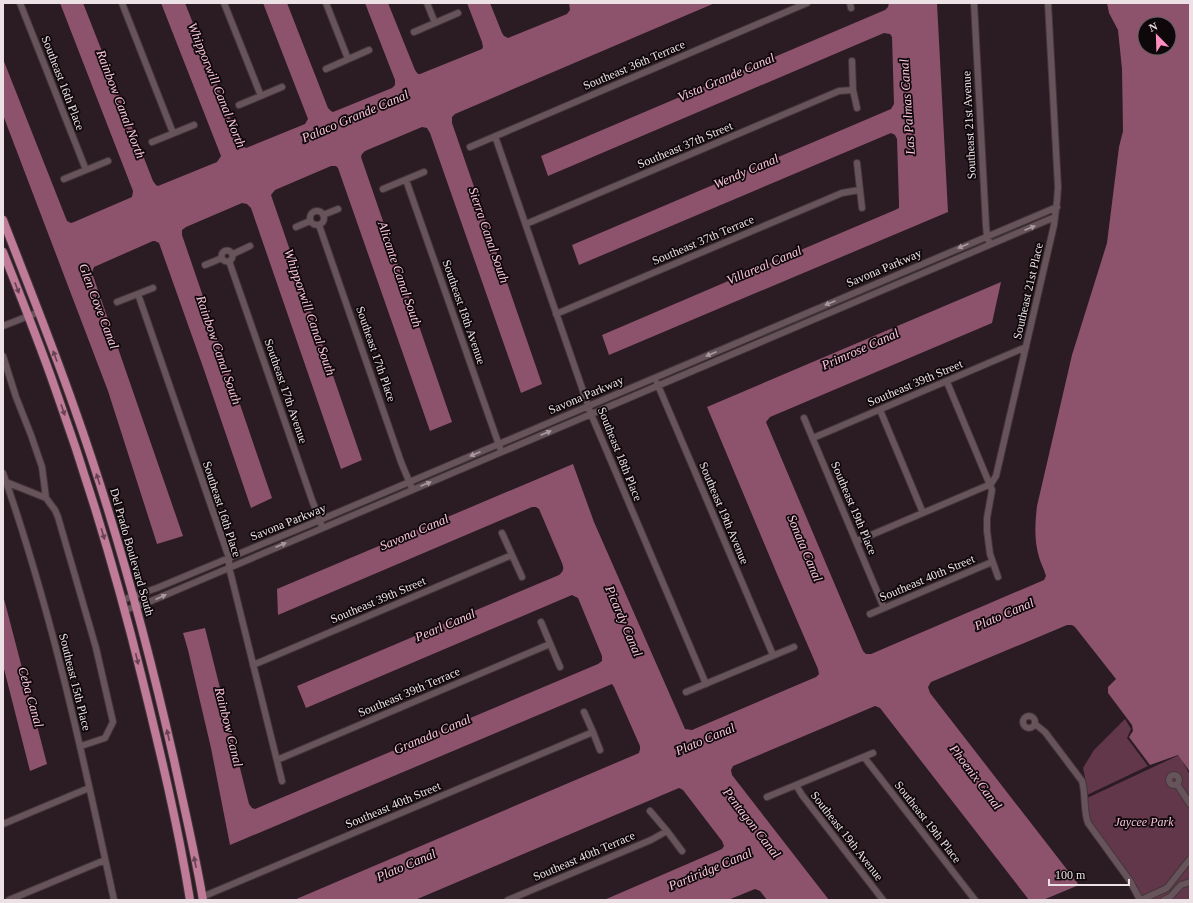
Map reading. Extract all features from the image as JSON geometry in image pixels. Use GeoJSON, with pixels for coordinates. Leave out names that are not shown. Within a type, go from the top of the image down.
{"type":"FeatureCollection","features":[{"type":"Feature","properties":{"kind":"main road","name":"Del Prado Boulevard South"},"geometry":{"type":"LineString","coordinates":[[3,220],[78,420],[106,504],[134,597],[163,711],[203,898]]}},
{"type":"Feature","properties":{"kind":"main road","name":"Del Prado Boulevard South"},"geometry":{"type":"LineString","coordinates":[[3,252],[74,441],[108,550],[125,610],[163,766],[190,900]]}},
{"type":"Feature","properties":{"kind":"main road"},"geometry":{"type":"LineString","coordinates":[[188,885],[195,893],[203,898]]}},
{"type":"Feature","properties":{"kind":"street","name":"Southeast 16th Place"},"geometry":{"type":"LineString","coordinates":[[20,3],[86,170]]}},
{"type":"Feature","properties":{"kind":"street"},"geometry":{"type":"LineString","coordinates":[[122,3],[173,133]]}},
{"type":"Feature","properties":{"kind":"street"},"geometry":{"type":"LineString","coordinates":[[224,3],[261,96]]}},
{"type":"Feature","properties":{"kind":"street"},"geometry":{"type":"LineString","coordinates":[[326,3],[348,59]]}},
{"type":"Feature","properties":{"kind":"street"},"geometry":{"type":"LineString","coordinates":[[427,3],[435,23]]}},
{"type":"Feature","properties":{"kind":"street","name":"Southeast 36th Terrace"},"geometry":{"type":"LineString","coordinates":[[470,147],[807,3]]}},
{"type":"Feature","properties":{"kind":"street","name":"Southeast 21st Avenue"},"geometry":{"type":"LineString","coordinates":[[974,3],[987,236],[990,244]]}},
{"type":"Feature","properties":{"kind":"street","name":"Southeast 21st Place"},"geometry":{"type":"LineString","coordinates":[[998,577],[992,562],[987,531],[992,494],[991,484],[996,476],[1057,207],[1058,187],[1048,3]]}},
{"type":"Feature","properties":{"kind":"street"},"geometry":{"type":"LineString","coordinates":[[414,32],[458,13]]}},
{"type":"Feature","properties":{"kind":"street"},"geometry":{"type":"LineString","coordinates":[[326,68],[369,50]]}},
{"type":"Feature","properties":{"kind":"street"},"geometry":{"type":"LineString","coordinates":[[852,60],[853,90],[857,108]]}},
{"type":"Feature","properties":{"kind":"street"},"geometry":{"type":"LineString","coordinates":[[239,105],[282,87]]}},
{"type":"Feature","properties":{"kind":"street","name":"Southeast 37th Street"},"geometry":{"type":"LineString","coordinates":[[526,224],[839,92],[853,90]]}},
{"type":"Feature","properties":{"kind":"street"},"geometry":{"type":"LineString","coordinates":[[152,142],[194,125]]}},
{"type":"Feature","properties":{"kind":"street","name":"Southeast 18th Place"},"geometry":{"type":"LineString","coordinates":[[495,136],[591,414],[706,684]]}},
{"type":"Feature","properties":{"kind":"street"},"geometry":{"type":"LineString","coordinates":[[64,179],[108,161]]}},
{"type":"Feature","properties":{"kind":"street"},"geometry":{"type":"LineString","coordinates":[[857,163],[862,208]]}},
{"type":"Feature","properties":{"kind":"street"},"geometry":{"type":"LineString","coordinates":[[383,189],[424,172]]}},
{"type":"Feature","properties":{"kind":"street","name":"Southeast 18th Avenue"},"geometry":{"type":"LineString","coordinates":[[406,180],[501,452]]}},
{"type":"Feature","properties":{"kind":"street","name":"Southeast 37th Terrace"},"geometry":{"type":"LineString","coordinates":[[556,314],[842,193],[859,190]]}},
{"type":"Feature","properties":{"kind":"street","name":"Savona Parkway"},"geometry":{"type":"LineString","coordinates":[[122,600],[157,588],[320,520],[1057,207]]}},
{"type":"Feature","properties":{"kind":"street"},"geometry":{"type":"LineString","coordinates":[[323,215],[338,209]]}},
{"type":"Feature","properties":{"kind":"street"},"geometry":{"type":"LineString","coordinates":[[317,211],[323,215],[324,221],[319,225],[315,225],[310,221],[310,216],[313,212],[317,211]]}},
{"type":"Feature","properties":{"kind":"street","name":"Savona Parkway"},"geometry":{"type":"LineString","coordinates":[[125,610],[136,607],[1055,217]]}},
{"type":"Feature","properties":{"kind":"street"},"geometry":{"type":"LineString","coordinates":[[296,227],[310,221]]}},
{"type":"Feature","properties":{"kind":"street","name":"Southeast 17th Place"},"geometry":{"type":"LineString","coordinates":[[319,225],[412,490]]}},
{"type":"Feature","properties":{"kind":"street"},"geometry":{"type":"LineString","coordinates":[[222,258],[224,261],[229,261],[233,257],[233,254],[250,246]]}},
{"type":"Feature","properties":{"kind":"street"},"geometry":{"type":"LineString","coordinates":[[222,258],[222,253],[225,251],[230,251],[233,254]]}},
{"type":"Feature","properties":{"kind":"street"},"geometry":{"type":"LineString","coordinates":[[205,265],[222,258]]}},
{"type":"Feature","properties":{"kind":"street","name":"Southeast 17th Avenue"},"geometry":{"type":"LineString","coordinates":[[229,261],[312,500],[323,527]]}},
{"type":"Feature","properties":{"kind":"street"},"geometry":{"type":"LineString","coordinates":[[117,302],[153,288]]}},
{"type":"Feature","properties":{"kind":"street","name":"Southeast 16th Place"},"geometry":{"type":"LineString","coordinates":[[138,294],[229,558],[229,567],[282,781]]}},
{"type":"Feature","properties":{"kind":"street"},"geometry":{"type":"LineString","coordinates":[[3,326],[38,312]]}},
{"type":"Feature","properties":{"kind":"street"},"geometry":{"type":"LineString","coordinates":[[806,314],[808,322]]}},
{"type":"Feature","properties":{"kind":"street","name":"Southeast 39th Street"},"geometry":{"type":"LineString","coordinates":[[813,438],[1026,347]]}},
{"type":"Feature","properties":{"kind":"street"},"geometry":{"type":"LineString","coordinates":[[3,356],[16,397],[42,467],[46,498]]}},
{"type":"Feature","properties":{"kind":"street","name":"Southeast 19th Avenue"},"geometry":{"type":"LineString","coordinates":[[655,378],[773,656]]}},
{"type":"Feature","properties":{"kind":"street"},"geometry":{"type":"LineString","coordinates":[[857,541],[991,484],[947,382]]}},
{"type":"Feature","properties":{"kind":"street"},"geometry":{"type":"LineString","coordinates":[[880,410],[923,513]]}},
{"type":"Feature","properties":{"kind":"street","name":"Southeast 19th Place"},"geometry":{"type":"LineString","coordinates":[[804,418],[884,608]]}},
{"type":"Feature","properties":{"kind":"street","name":"Southeast 15th Place"},"geometry":{"type":"LineString","coordinates":[[3,473],[50,626],[80,746],[114,900]]}},
{"type":"Feature","properties":{"kind":"street"},"geometry":{"type":"LineString","coordinates":[[6,482],[46,498],[51,504],[58,517],[96,648],[113,722],[105,738],[80,746]]}},
{"type":"Feature","properties":{"kind":"street"},"geometry":{"type":"LineString","coordinates":[[502,533],[522,577]]}},
{"type":"Feature","properties":{"kind":"street","name":"Southeast 39th Street"},"geometry":{"type":"LineString","coordinates":[[253,665],[512,555]]}},
{"type":"Feature","properties":{"kind":"street","name":"Southeast 40th Street"},"geometry":{"type":"LineString","coordinates":[[870,614],[992,562]]}},
{"type":"Feature","properties":{"kind":"street"},"geometry":{"type":"LineString","coordinates":[[541,622],[560,667]]}},
{"type":"Feature","properties":{"kind":"street","name":"Southeast 39th Terrace"},"geometry":{"type":"LineString","coordinates":[[277,760],[550,644]]}},
{"type":"Feature","properties":{"kind":"street"},"geometry":{"type":"LineString","coordinates":[[686,692],[794,647]]}},
{"type":"Feature","properties":{"kind":"street"},"geometry":{"type":"LineString","coordinates":[[584,712],[600,750]]}},
{"type":"Feature","properties":{"kind":"street"},"geometry":{"type":"LineString","coordinates":[[1035,724],[1045,732],[1082,781],[1088,824],[1130,881],[1141,900],[1167,888],[1190,859]]}},
{"type":"Feature","properties":{"kind":"street","name":"Southeast 40th Street"},"geometry":{"type":"LineString","coordinates":[[203,898],[593,732]]}},
{"type":"Feature","properties":{"kind":"street"},"geometry":{"type":"LineString","coordinates":[[767,797],[873,753]]}},
{"type":"Feature","properties":{"kind":"street","name":"Southeast 19th Place"},"geometry":{"type":"LineString","coordinates":[[864,757],[975,900]]}},
{"type":"Feature","properties":{"kind":"street"},"geometry":{"type":"LineString","coordinates":[[1177,784],[1190,804]]}},
{"type":"Feature","properties":{"kind":"street","name":"Southeast 19th Avenue"},"geometry":{"type":"LineString","coordinates":[[796,785],[802,795],[883,900]]}},
{"type":"Feature","properties":{"kind":"street"},"geometry":{"type":"LineString","coordinates":[[3,824],[89,788]]}},
{"type":"Feature","properties":{"kind":"street"},"geometry":{"type":"LineString","coordinates":[[650,811],[682,851]]}},
{"type":"Feature","properties":{"kind":"street","name":"Southeast 40th Terrace"},"geometry":{"type":"LineString","coordinates":[[508,900],[651,840],[667,831]]}},
{"type":"Feature","properties":{"kind":"street"},"geometry":{"type":"LineString","coordinates":[[10,900],[105,860]]}},
{"type":"Feature","properties":{"kind":"street"},"geometry":{"type":"LineString","coordinates":[[1164,900],[1170,897],[1181,885],[1190,882]]}},
{"type":"Feature","properties":{"kind":"green space"},"geometry":{"type":"Polygon","coordinates":[[[1125,719],[1131,729],[1127,738],[1148,766],[1087,795],[1083,768],[1094,750],[1125,719]]]}},
{"type":"Feature","properties":{"kind":"green space","name":"Jaycee Park"},"geometry":{"type":"Polygon","coordinates":[[[1179,755],[1190,775],[1190,900],[1143,900],[1137,886],[1099,840],[1086,816],[1085,799],[1179,755]]]}},
{"type":"Feature","properties":{"kind":"water"},"geometry":{"type":"Polygon","coordinates":[[[60,3],[83,3],[153,181],[158,186],[217,162],[221,156],[161,3],[185,3],[241,145],[246,148],[305,124],[308,119],[263,3],[287,3],[328,108],[333,112],[392,88],[395,85],[395,80],[365,3],[388,3],[415,70],[418,74],[420,74],[482,49],[482,42],[467,3],[490,3],[502,33],[508,38],[567,14],[570,10],[569,3],[715,3],[455,114],[452,117],[452,123],[542,384],[521,393],[427,128],[422,127],[365,151],[361,157],[452,422],[430,431],[338,168],[336,166],[331,166],[275,190],[271,195],[362,460],[341,469],[251,208],[247,204],[242,203],[182,230],[182,235],[272,498],[251,508],[159,243],[153,241],[94,267],[92,273],[183,536],[157,544],[108,391],[3,115],[3,59],[67,221],[71,223],[74,222],[132,197],[133,191],[60,3]]]}},
{"type":"Feature","properties":{"kind":"water"},"geometry":{"type":"Polygon","coordinates":[[[889,3],[937,3],[948,212],[609,355],[602,335],[899,208],[897,139],[895,135],[891,133],[579,265],[572,245],[891,109],[894,104],[892,37],[890,34],[884,33],[548,176],[541,156],[885,10],[889,3]]]}},
{"type":"Feature","properties":{"kind":"water"},"geometry":{"type":"Polygon","coordinates":[[[1107,3],[1190,3],[1190,772],[1178,755],[1150,765],[1129,737],[1133,731],[1132,725],[1108,693],[1108,687],[1116,679],[1072,625],[1067,625],[931,682],[928,687],[930,693],[1079,885],[1043,900],[1029,900],[880,708],[875,706],[733,766],[731,770],[732,775],[829,900],[767,900],[760,891],[755,889],[728,900],[604,900],[722,849],[724,846],[722,841],[683,790],[679,788],[415,900],[294,900],[639,753],[640,746],[612,684],[230,845],[211,748],[183,633],[205,628],[249,804],[255,809],[598,664],[602,661],[602,656],[578,598],[572,595],[306,708],[297,686],[559,575],[563,571],[563,565],[539,509],[536,507],[532,507],[278,615],[277,589],[573,464],[594,522],[685,729],[692,730],[816,677],[819,674],[818,669],[707,407],[1001,282],[992,323],[770,417],[766,422],[863,651],[866,654],[871,654],[1044,580],[1046,576],[1037,551],[1035,526],[1037,506],[1072,355],[1107,243],[1119,147],[1123,131],[1122,69],[1118,30],[1109,13],[1107,3]]]}},
{"type":"Feature","properties":{"kind":"water"},"geometry":{"type":"Polygon","coordinates":[[[3,595],[47,764],[30,771],[3,665],[3,595]]]}},
{"type":"Feature","properties":{"kind":"water label","name":"Vista Grande Canal"},"geometry":{"type":"Point","coordinates":[726,77]}},
{"type":"Feature","properties":{"kind":"water label","name":"Whipporwill Canal North"},"geometry":{"type":"Point","coordinates":[217,85]}},
{"type":"Feature","properties":{"kind":"water label","name":"Rainbow Canal North"},"geometry":{"type":"Point","coordinates":[121,104]}},
{"type":"Feature","properties":{"kind":"water label","name":"Las Palmas Canal"},"geometry":{"type":"Point","coordinates":[907,107]}},
{"type":"Feature","properties":{"kind":"water label","name":"Palaco Grande Canal"},"geometry":{"type":"Point","coordinates":[355,116]}},
{"type":"Feature","properties":{"kind":"water label","name":"Wendy Canal"},"geometry":{"type":"Point","coordinates":[746,171]}},
{"type":"Feature","properties":{"kind":"water label","name":"Sierra Canal South"},"geometry":{"type":"Point","coordinates":[489,235]}},
{"type":"Feature","properties":{"kind":"water label","name":"Villareal Canal"},"geometry":{"type":"Point","coordinates":[764,265]}},
{"type":"Feature","properties":{"kind":"water label","name":"Alicante Canal South"},"geometry":{"type":"Point","coordinates":[400,274]}},
{"type":"Feature","properties":{"kind":"water label","name":"Glen Cove Canal"},"geometry":{"type":"Point","coordinates":[99,306]}},
{"type":"Feature","properties":{"kind":"water label","name":"Whipporwill Canal South"},"geometry":{"type":"Point","coordinates":[310,312]}},
{"type":"Feature","properties":{"kind":"water label","name":"Primrose Canal"},"geometry":{"type":"Point","coordinates":[860,349]}},
{"type":"Feature","properties":{"kind":"water label","name":"Rainbow Canal South"},"geometry":{"type":"Point","coordinates":[219,350]}},
{"type":"Feature","properties":{"kind":"water label","name":"Savona Canal"},"geometry":{"type":"Point","coordinates":[414,532]}},
{"type":"Feature","properties":{"kind":"water label","name":"Sonata Canal"},"geometry":{"type":"Point","coordinates":[805,548]}},
{"type":"Feature","properties":{"kind":"water label","name":"Plato Canal"},"geometry":{"type":"Point","coordinates":[1004,614]}},
{"type":"Feature","properties":{"kind":"water label","name":"Picardy Canal"},"geometry":{"type":"Point","coordinates":[624,621]}},
{"type":"Feature","properties":{"kind":"water label","name":"Pearl Canal"},"geometry":{"type":"Point","coordinates":[445,625]}},
{"type":"Feature","properties":{"kind":"water label","name":"Ceba Canal"},"geometry":{"type":"Point","coordinates":[31,697]}},
{"type":"Feature","properties":{"kind":"water label","name":"Rainbow Canal"},"geometry":{"type":"Point","coordinates":[229,727]}},
{"type":"Feature","properties":{"kind":"water label","name":"Granada Canal"},"geometry":{"type":"Point","coordinates":[432,734]}},
{"type":"Feature","properties":{"kind":"water label","name":"Plato Canal"},"geometry":{"type":"Point","coordinates":[705,739]}},
{"type":"Feature","properties":{"kind":"water label","name":"Phoenix Canal"},"geometry":{"type":"Point","coordinates":[976,777]}},
{"type":"Feature","properties":{"kind":"water label","name":"Pentagon Canal"},"geometry":{"type":"Point","coordinates":[752,823]}},
{"type":"Feature","properties":{"kind":"water label","name":"Plato Canal"},"geometry":{"type":"Point","coordinates":[406,865]}},
{"type":"Feature","properties":{"kind":"water label","name":"Partiridge Canal"},"geometry":{"type":"Point","coordinates":[710,869]}}]}
